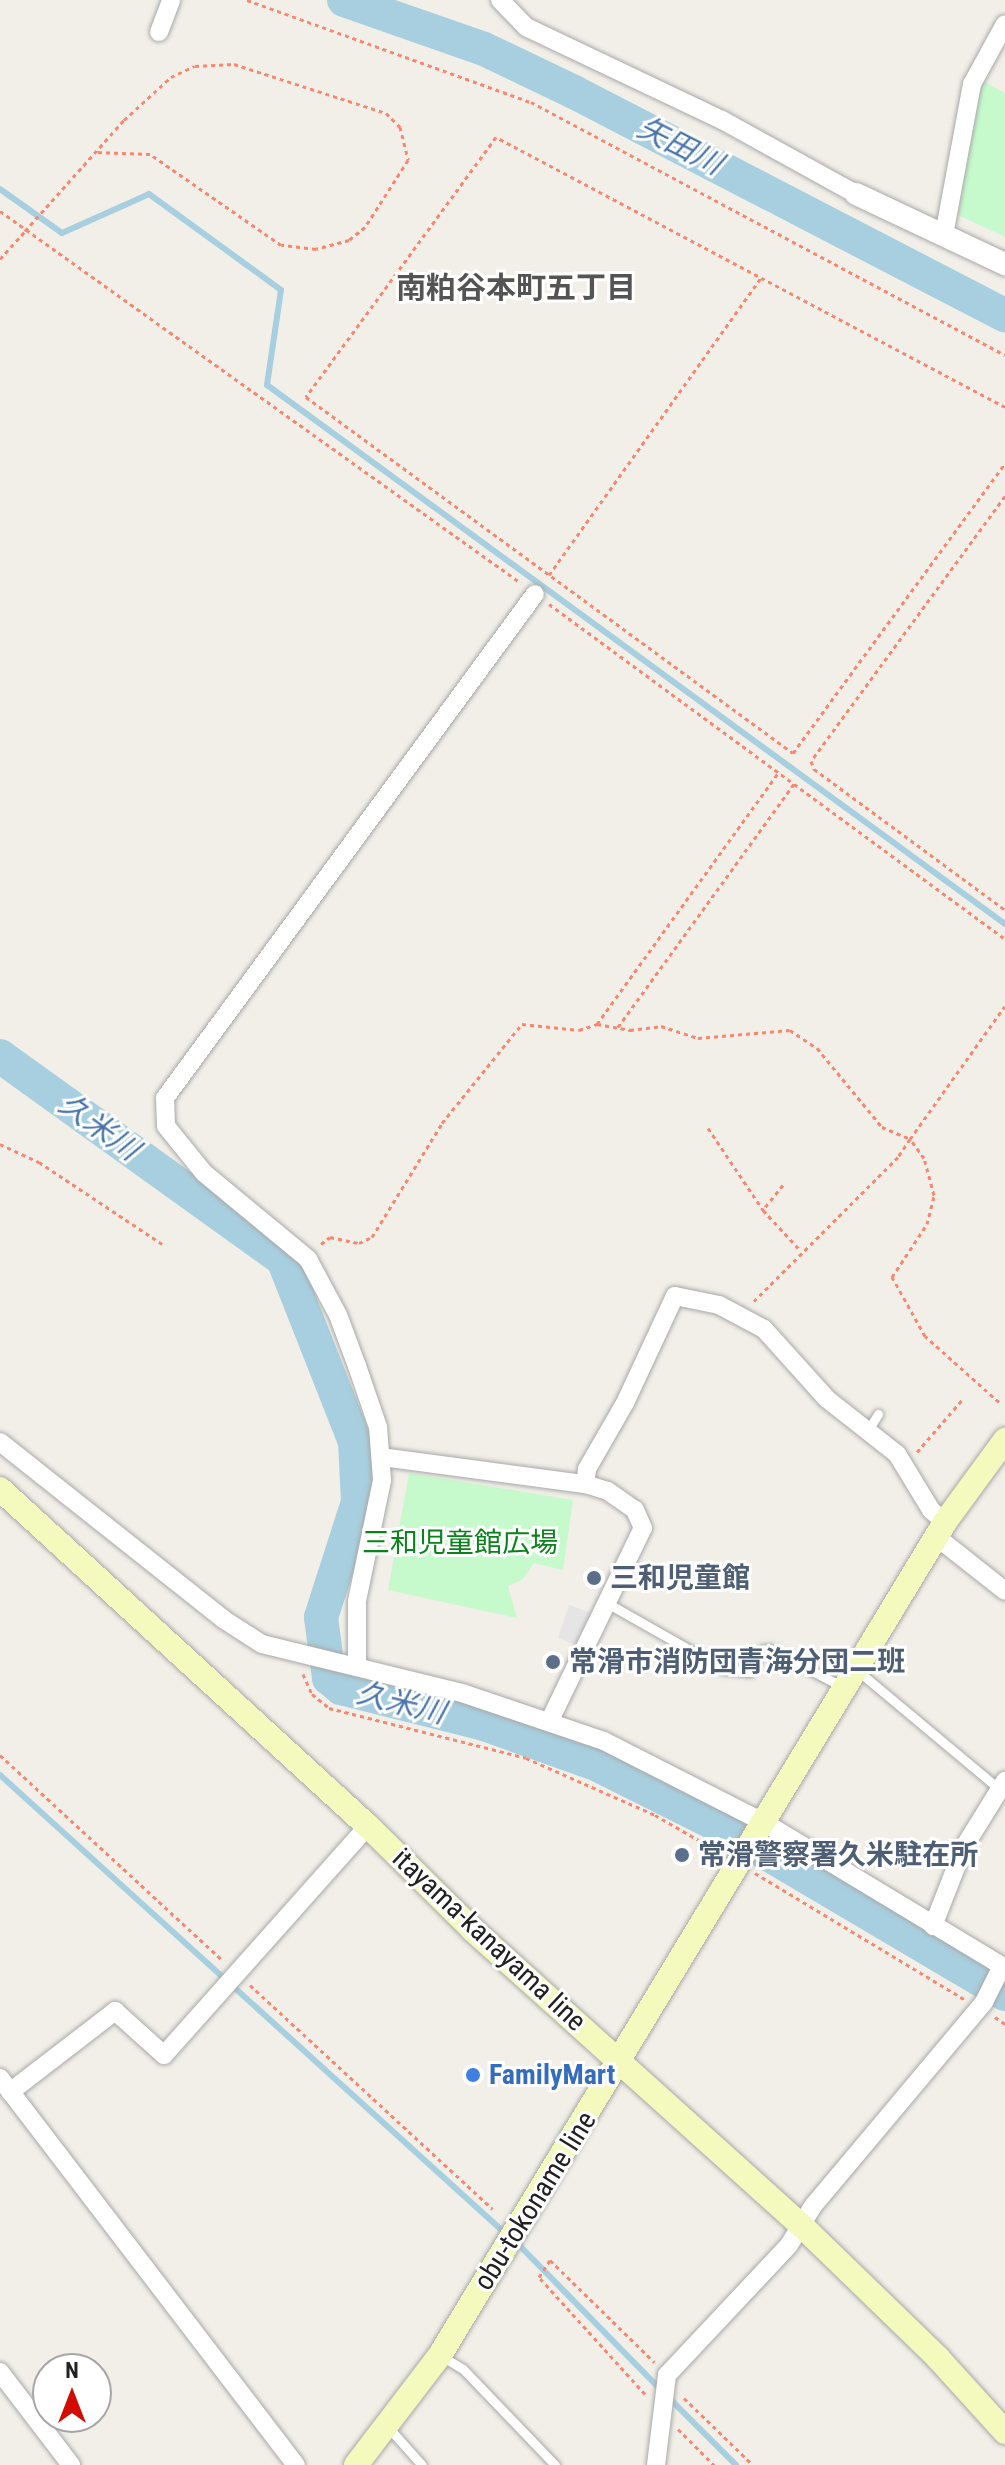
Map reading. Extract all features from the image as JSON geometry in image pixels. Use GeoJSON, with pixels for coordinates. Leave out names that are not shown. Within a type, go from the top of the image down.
{"type":"FeatureCollection","features":[{"type":"Feature","properties":{"kind":"main road","name":"obu-tokoname line"},"geometry":{"type":"LineString","coordinates":[[356,2465],[440,2355],[942,1530],[1005,1440]]}},
{"type":"Feature","properties":{"kind":"main road","name":"itayama-kanayama line"},"geometry":{"type":"LineString","coordinates":[[0,1489],[368,1826],[473,1930],[802,2226],[938,2358],[1005,2432]]}},
{"type":"Feature","properties":{"kind":"street"},"geometry":{"type":"LineString","coordinates":[[159,32],[171,0]]}},
{"type":"Feature","properties":{"kind":"street"},"geometry":{"type":"LineString","coordinates":[[500,0],[526,27],[722,120],[856,194],[1005,264]]}},
{"type":"Feature","properties":{"kind":"street"},"geometry":{"type":"LineString","coordinates":[[944,235],[972,84],[1005,24]]}},
{"type":"Feature","properties":{"kind":"street"},"geometry":{"type":"LineString","coordinates":[[357,1664],[357,1601],[382,1457],[378,1427],[338,1315],[308,1259],[204,1173],[166,1126],[165,1098],[535,594]]}},
{"type":"Feature","properties":{"kind":"street"},"geometry":{"type":"LineString","coordinates":[[585,1484],[587,1469],[625,1403],[675,1296],[699,1298],[742,1314],[764,1329],[826,1408],[873,1422],[905,1466],[942,1530],[1005,1591]]}},
{"type":"Feature","properties":{"kind":"street"},"geometry":{"type":"LineString","coordinates":[[0,1442],[223,1619],[262,1644],[357,1664],[550,1720],[604,1741],[765,1823],[1002,1969],[981,2005],[813,2206],[802,2226],[667,2375],[661,2399],[656,2465]]}},
{"type":"Feature","properties":{"kind":"street"},"geometry":{"type":"LineString","coordinates":[[382,1457],[585,1484],[608,1491],[642,1520],[607,1603],[550,1720]]}},
{"type":"Feature","properties":{"kind":"street"},"geometry":{"type":"LineString","coordinates":[[933,1926],[964,1847],[1003,1787]]}},
{"type":"Feature","properties":{"kind":"street"},"geometry":{"type":"LineString","coordinates":[[296,2465],[5,2085],[115,2011],[164,2055],[368,1826]]}},
{"type":"Feature","properties":{"kind":"street"},"geometry":{"type":"LineString","coordinates":[[0,2372],[71,2465]]}},
{"type":"Feature","properties":{"kind":"lane"},"geometry":{"type":"LineString","coordinates":[[607,1603],[723,1669],[750,1672],[762,1650],[770,1649],[852,1680],[1003,1787]]}},
{"type":"Feature","properties":{"kind":"lane"},"geometry":{"type":"LineString","coordinates":[[440,2355],[463,2369],[555,2465]]}},
{"type":"Feature","properties":{"kind":"lane"},"geometry":{"type":"LineString","coordinates":[[386,2425],[422,2465]]}},
{"type":"Feature","properties":{"kind":"path"},"geometry":{"type":"LineString","coordinates":[[247,0],[531,102],[745,212],[1005,355]]}},
{"type":"Feature","properties":{"kind":"path"},"geometry":{"type":"LineString","coordinates":[[0,259],[95,152],[171,77],[215,61],[386,113],[400,127],[408,160],[365,227],[349,240],[316,249],[281,245],[150,154],[95,152]]}},
{"type":"Feature","properties":{"kind":"path"},"geometry":{"type":"LineString","coordinates":[[1005,407],[496,137],[306,397],[793,753],[1005,463]]}},
{"type":"Feature","properties":{"kind":"path"},"geometry":{"type":"LineString","coordinates":[[0,211],[535,594],[1005,939]]}},
{"type":"Feature","properties":{"kind":"path"},"geometry":{"type":"LineString","coordinates":[[535,594],[762,276]]}},
{"type":"Feature","properties":{"kind":"path"},"geometry":{"type":"LineString","coordinates":[[1005,496],[811,765],[1005,910]]}},
{"type":"Feature","properties":{"kind":"path"},"geometry":{"type":"LineString","coordinates":[[597,1024],[778,773]]}},
{"type":"Feature","properties":{"kind":"path"},"geometry":{"type":"LineString","coordinates":[[618,1029],[794,784]]}},
{"type":"Feature","properties":{"kind":"path"},"geometry":{"type":"LineString","coordinates":[[742,1314],[800,1250],[898,1157],[1005,1006]]}},
{"type":"Feature","properties":{"kind":"path"},"geometry":{"type":"LineString","coordinates":[[308,1259],[330,1237],[359,1243],[372,1237],[442,1123],[522,1024],[579,1030],[597,1024],[618,1029],[661,1026],[698,1038],[766,1029],[799,1033],[817,1048],[844,1087],[882,1127],[910,1139],[924,1158],[934,1195],[927,1224],[894,1269],[893,1287],[925,1336],[999,1402]]}},
{"type":"Feature","properties":{"kind":"path"},"geometry":{"type":"LineString","coordinates":[[708,1128],[763,1210],[800,1250]]}},
{"type":"Feature","properties":{"kind":"path"},"geometry":{"type":"LineString","coordinates":[[0,1144],[39,1162],[162,1244]]}},
{"type":"Feature","properties":{"kind":"path"},"geometry":{"type":"LineString","coordinates":[[763,1210],[783,1185]]}},
{"type":"Feature","properties":{"kind":"path"},"geometry":{"type":"LineString","coordinates":[[905,1466],[962,1400]]}},
{"type":"Feature","properties":{"kind":"path"},"geometry":{"type":"LineString","coordinates":[[299,1653],[312,1694],[329,1708],[486,1746],[560,1771],[655,1815],[806,1899],[981,2005],[1005,2024]]}},
{"type":"Feature","properties":{"kind":"path"},"geometry":{"type":"LineString","coordinates":[[661,2399],[649,2398],[539,2277],[550,2260],[753,2465]]}},
{"type":"Feature","properties":{"kind":"path"},"geometry":{"type":"LineString","coordinates":[[661,2419],[676,2426],[714,2465]]}},
{"type":"Feature","properties":{"kind":"green space"},"geometry":{"type":"Polygon","coordinates":[[[979,79],[1005,93],[1005,237],[958,215],[979,79]]]}},
{"type":"Feature","properties":{"kind":"green space","name":"三和児童館広場"},"geometry":{"type":"Polygon","coordinates":[[[409,1473],[573,1500],[563,1570],[534,1563],[522,1580],[508,1586],[517,1618],[388,1590],[409,1473]]]}},
{"type":"Feature","properties":{"kind":"shaded area"},"geometry":{"type":"Polygon","coordinates":[[[569,1605],[591,1613],[574,1644],[558,1638],[569,1605]]]}},
{"type":"Feature","properties":{"kind":"waterway","name":"矢田川"},"geometry":{"type":"LineString","coordinates":[[344,0],[484,49],[574,92],[1005,315]]}},
{"type":"Feature","properties":{"kind":"waterway"},"geometry":{"type":"LineString","coordinates":[[0,189],[62,233],[149,194],[281,290],[267,385],[1005,924]]}},
{"type":"Feature","properties":{"kind":"waterway","name":"久米川"},"geometry":{"type":"LineString","coordinates":[[0,1056],[283,1259],[355,1442],[358,1502],[321,1617],[329,1678],[341,1688],[484,1724],[596,1764],[724,1828],[1005,1994]]}},
{"type":"Feature","properties":{"kind":"waterway"},"geometry":{"type":"LineString","coordinates":[[0,1775],[505,2233]]}},
{"type":"Feature","properties":{"kind":"waterway"},"geometry":{"type":"LineString","coordinates":[[517,2243],[660,2389]]}},
{"type":"Feature","properties":{"kind":"waterway"},"geometry":{"type":"LineString","coordinates":[[668,2397],[736,2465]]}},
{"type":"Feature","properties":{"kind":"place","name":"三和児童館"},"geometry":{"type":"Point","coordinates":[594,1578]}},
{"type":"Feature","properties":{"kind":"place","name":"常滑市消防団青海分団二班"},"geometry":{"type":"Point","coordinates":[553,1662]}},
{"type":"Feature","properties":{"kind":"place","name":"常滑警察署久米駐在所"},"geometry":{"type":"Point","coordinates":[682,1855]}},
{"type":"Feature","properties":{"kind":"place","name":"FamilyMart"},"geometry":{"type":"Point","coordinates":[473,2075]}},
{"type":"Feature","properties":{"kind":"district","name":"南粕谷本町五丁目"},"geometry":{"type":"Point","coordinates":[516,288]}}]}
